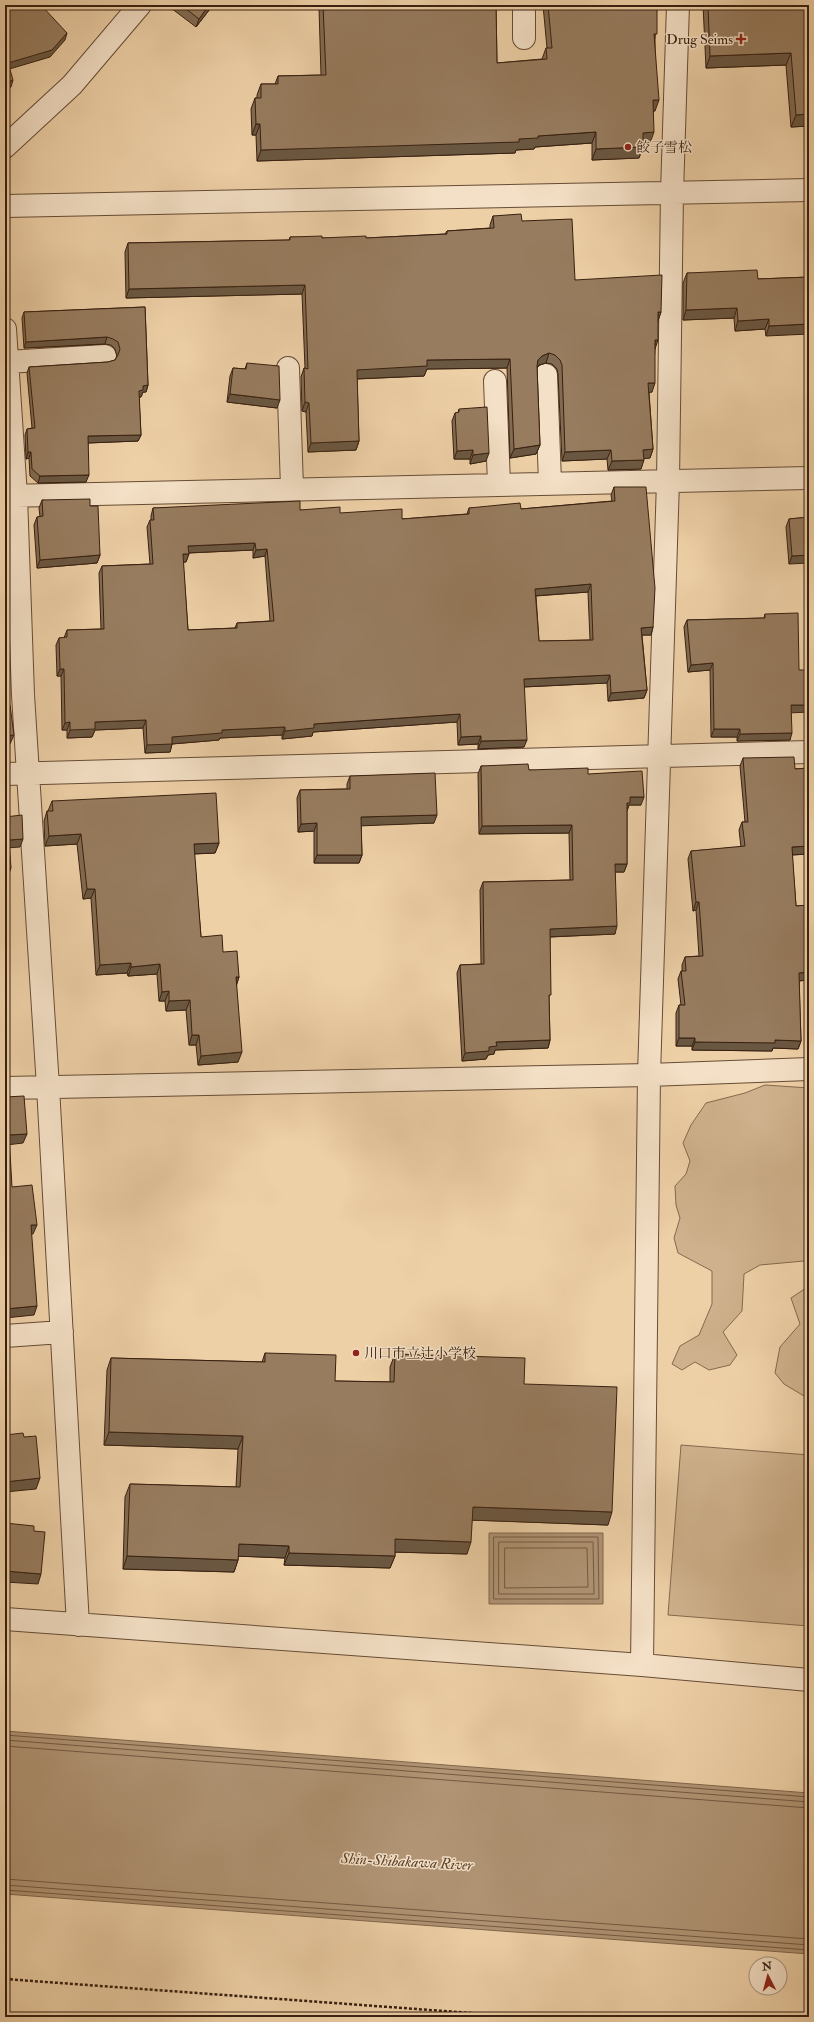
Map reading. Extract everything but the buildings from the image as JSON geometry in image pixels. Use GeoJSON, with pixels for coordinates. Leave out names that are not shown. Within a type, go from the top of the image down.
{"type":"FeatureCollection","features":[{"type":"Feature","properties":{"kind":"street"},"geometry":{"type":"LineString","coordinates":[[5,147],[72,85],[140,5]]}},
{"type":"Feature","properties":{"kind":"street"},"geometry":{"type":"LineString","coordinates":[[524,5],[524,38]]}},
{"type":"Feature","properties":{"kind":"street"},"geometry":{"type":"LineString","coordinates":[[642,1665],[650,1075],[668,481],[672,194],[678,5]]}},
{"type":"Feature","properties":{"kind":"street"},"geometry":{"type":"LineString","coordinates":[[5,206],[672,194],[809,190]]}},
{"type":"Feature","properties":{"kind":"street"},"geometry":{"type":"LineString","coordinates":[[5,329],[14,696],[28,773],[48,1087],[78,1625]]}},
{"type":"Feature","properties":{"kind":"street"},"geometry":{"type":"LineString","coordinates":[[7,362],[105,356]]}},
{"type":"Feature","properties":{"kind":"street"},"geometry":{"type":"LineString","coordinates":[[288,368],[292,488]]}},
{"type":"Feature","properties":{"kind":"street"},"geometry":{"type":"LineString","coordinates":[[546,375],[550,482]]}},
{"type":"Feature","properties":{"kind":"street"},"geometry":{"type":"LineString","coordinates":[[496,381],[499,484]]}},
{"type":"Feature","properties":{"kind":"street"},"geometry":{"type":"LineString","coordinates":[[10,496],[550,482],[809,478]]}},
{"type":"Feature","properties":{"kind":"street"},"geometry":{"type":"LineString","coordinates":[[5,774],[809,752]]}},
{"type":"Feature","properties":{"kind":"street"},"geometry":{"type":"LineString","coordinates":[[5,1088],[650,1075],[809,1070]]}},
{"type":"Feature","properties":{"kind":"street"},"geometry":{"type":"LineString","coordinates":[[5,1336],[62,1332]]}},
{"type":"Feature","properties":{"kind":"street"},"geometry":{"type":"LineString","coordinates":[[5,1619],[642,1665],[809,1680]]}},
{"type":"Feature","properties":{"kind":"path"},"geometry":{"type":"LineString","coordinates":[[5,1979],[526,2017]]}},
{"type":"Feature","properties":{"kind":"shaded area"},"geometry":{"type":"Polygon","coordinates":[[[765,1085],[809,1088],[809,1275],[804,1261],[760,1265],[744,1274],[742,1311],[723,1332],[737,1355],[730,1365],[709,1370],[695,1362],[682,1370],[672,1364],[680,1346],[699,1335],[712,1304],[712,1271],[678,1253],[674,1238],[680,1218],[676,1205],[675,1186],[686,1174],[690,1161],[683,1143],[691,1125],[706,1103],[745,1093],[765,1085]]]}},
{"type":"Feature","properties":{"kind":"shaded area"},"geometry":{"type":"Polygon","coordinates":[[[809,1286],[809,1399],[784,1384],[775,1373],[780,1347],[800,1324],[791,1298],[809,1286]]]}},
{"type":"Feature","properties":{"kind":"shaded area"},"geometry":{"type":"Polygon","coordinates":[[[681,1445],[809,1455],[809,1626],[668,1615],[681,1445]]]}},
{"type":"Feature","properties":{"kind":"water"},"geometry":{"type":"Polygon","coordinates":[[[489,1533],[603,1533],[603,1604],[489,1604],[489,1533]]]}},
{"type":"Feature","properties":{"kind":"water","name":"Shin-Shibakawa River"},"geometry":{"type":"Polygon","coordinates":[[[5,1731],[809,1793],[809,1954],[5,1894],[5,1731]]]}},
{"type":"Feature","properties":{"kind":"place","name":"Drug Seims"},"geometry":{"type":"Point","coordinates":[741,39]}},
{"type":"Feature","properties":{"kind":"place","name":"餃子雪松"},"geometry":{"type":"Point","coordinates":[628,147]}},
{"type":"Feature","properties":{"kind":"place","name":"川口市立辻小学校"},"geometry":{"type":"Point","coordinates":[356,1353]}}]}
